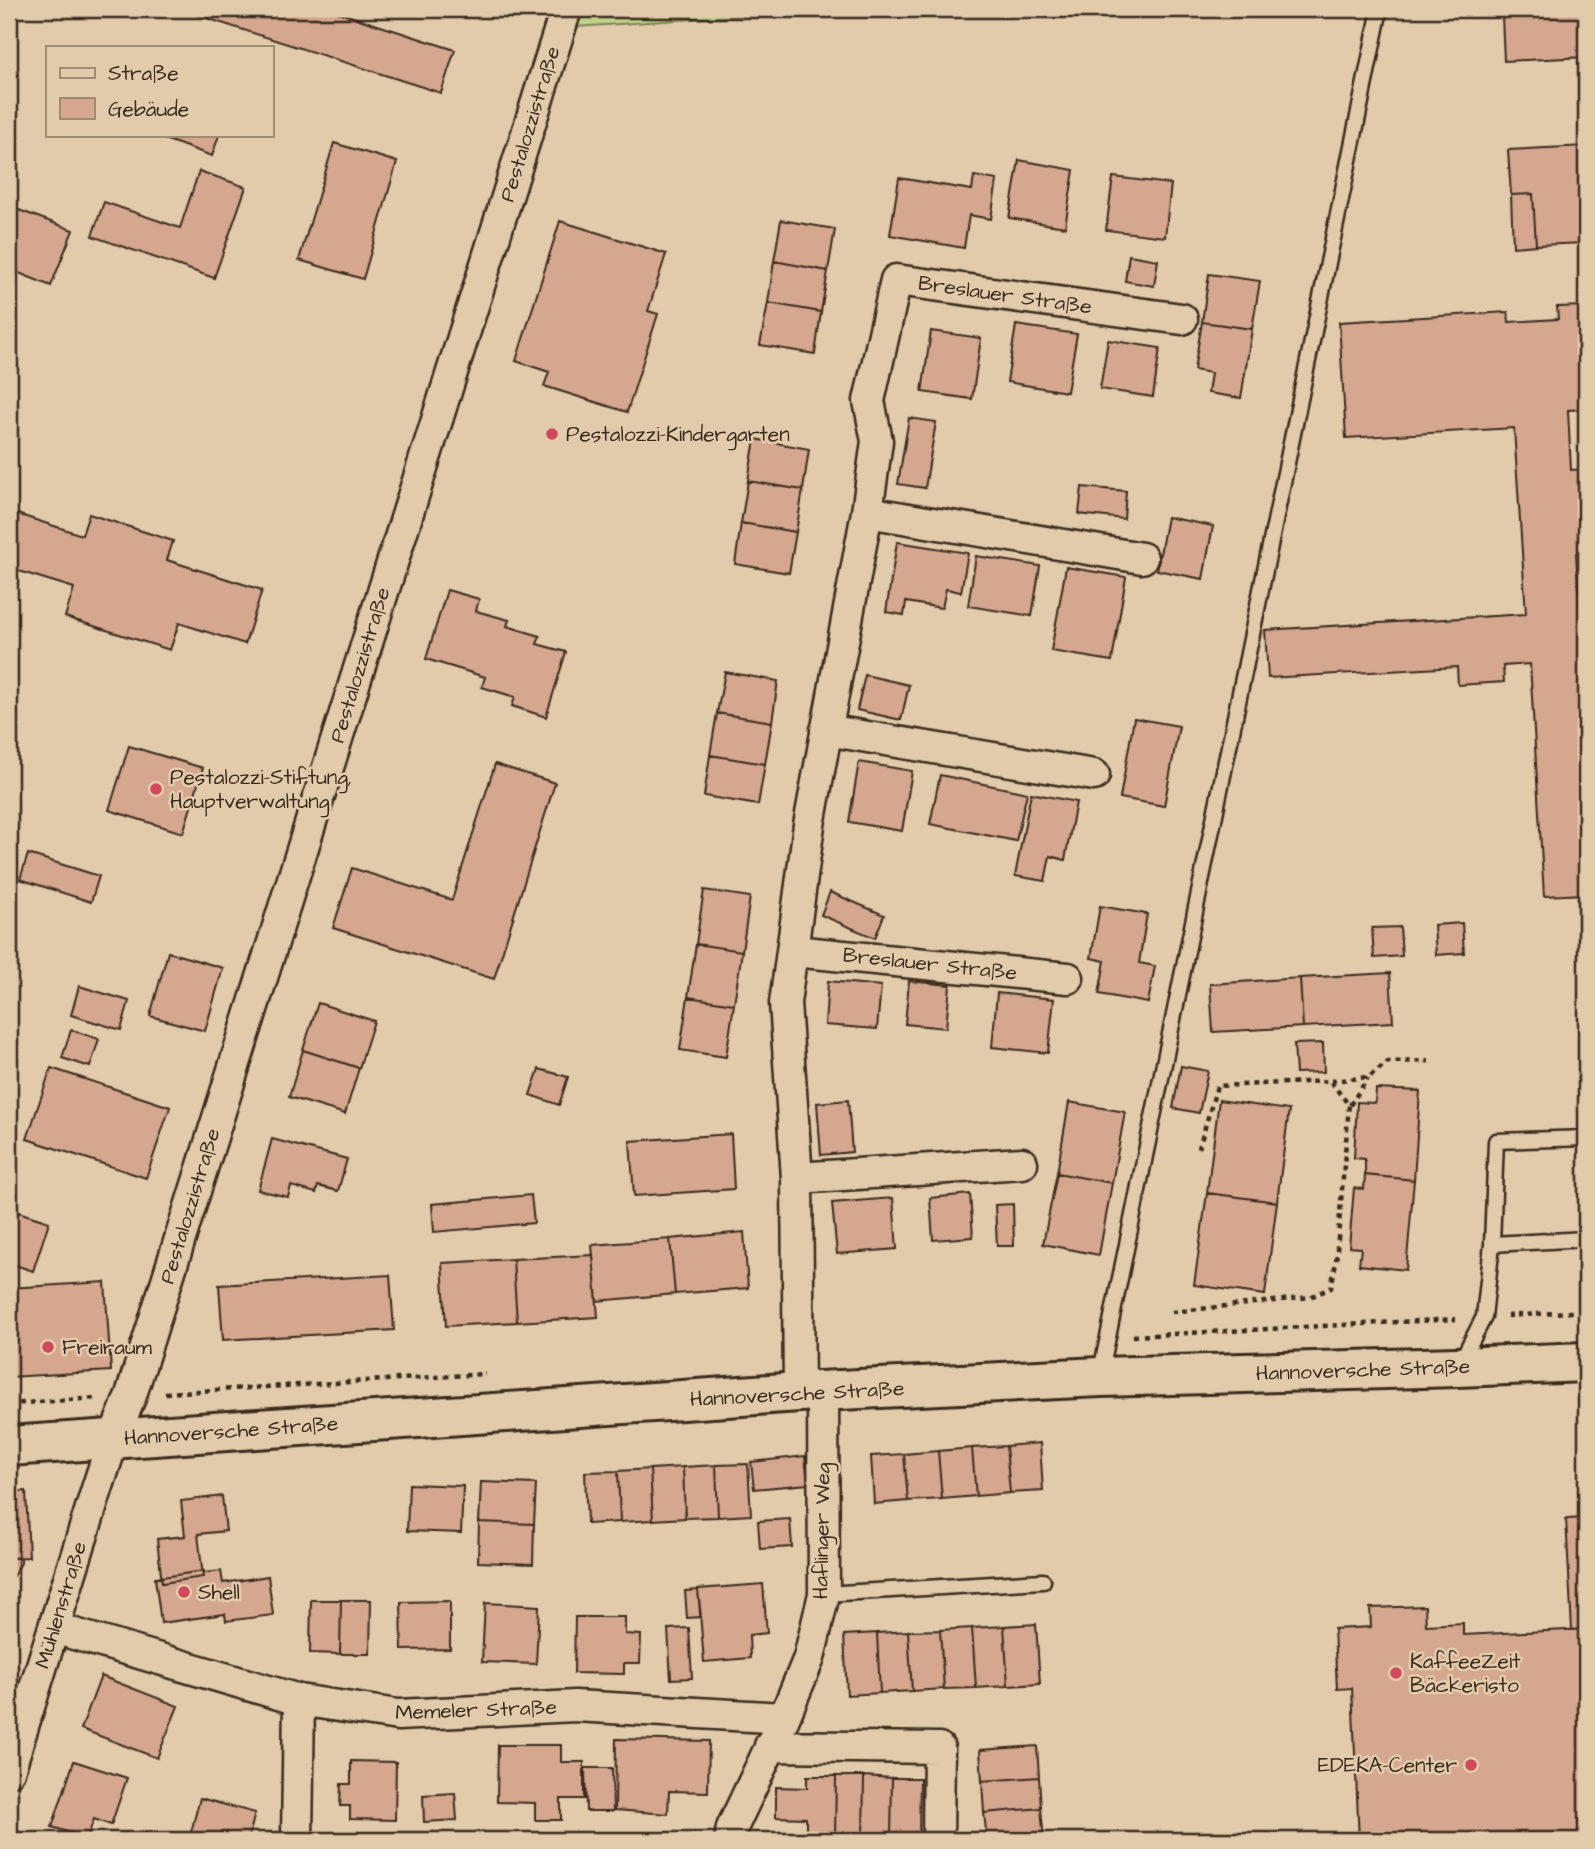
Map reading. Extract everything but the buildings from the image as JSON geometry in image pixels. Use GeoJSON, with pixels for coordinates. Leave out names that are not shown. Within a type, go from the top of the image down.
{"type":"FeatureCollection","features":[{"type":"Feature","properties":{"kind":"main road","name":"Hannoversche Straße"},"geometry":{"type":"LineString","coordinates":[[9,1446],[811,1392],[1100,1377],[1586,1362]]}},
{"type":"Feature","properties":{"kind":"street","name":"Pestalozzistraße"},"geometry":{"type":"LineString","coordinates":[[113,1440],[135,1382],[566,9]]}},
{"type":"Feature","properties":{"kind":"street","name":"Breslauer Straße"},"geometry":{"type":"LineString","coordinates":[[811,1392],[785,1003],[809,825],[867,512],[877,441],[869,401],[896,280],[1182,319]]}},
{"type":"Feature","properties":{"kind":"street"},"geometry":{"type":"LineString","coordinates":[[867,512],[1142,558]]}},
{"type":"Feature","properties":{"kind":"street"},"geometry":{"type":"LineString","coordinates":[[826,730],[1094,775]]}},
{"type":"Feature","properties":{"kind":"street","name":"Breslauer Straße"},"geometry":{"type":"LineString","coordinates":[[793,951],[1068,978]]}},
{"type":"Feature","properties":{"kind":"street"},"geometry":{"type":"LineString","coordinates":[[797,1178],[1022,1163]]}},
{"type":"Feature","properties":{"kind":"street","name":"Haflinger Weg"},"geometry":{"type":"LineString","coordinates":[[730,1840],[732,1828],[809,1658],[824,1594],[811,1392]]}},
{"type":"Feature","properties":{"kind":"street","name":"Mühlenstraße"},"geometry":{"type":"LineString","coordinates":[[9,1771],[113,1440]]}},
{"type":"Feature","properties":{"kind":"street","name":"Memeler Straße"},"geometry":{"type":"LineString","coordinates":[[54,1628],[299,1700],[398,1715],[575,1706],[784,1717]]}},
{"type":"Feature","properties":{"kind":"street"},"geometry":{"type":"LineString","coordinates":[[297,1840],[299,1700]]}},
{"type":"Feature","properties":{"kind":"street"},"geometry":{"type":"LineString","coordinates":[[770,1745],[939,1748],[938,1840]]}},
{"type":"Feature","properties":{"kind":"lane"},"geometry":{"type":"LineString","coordinates":[[1100,1377],[1380,9]]}},
{"type":"Feature","properties":{"kind":"lane"},"geometry":{"type":"LineString","coordinates":[[1457,1367],[1484,1317],[1492,1244],[1496,1141],[1586,1138]]}},
{"type":"Feature","properties":{"kind":"lane"},"geometry":{"type":"LineString","coordinates":[[1492,1244],[1586,1239]]}},
{"type":"Feature","properties":{"kind":"lane"},"geometry":{"type":"LineString","coordinates":[[824,1594],[1043,1581]]}},
{"type":"Feature","properties":{"kind":"path"},"geometry":{"type":"LineString","coordinates":[[1172,1312],[1310,1297],[1331,1288],[1336,1262],[1349,1105],[1369,1077],[1388,1062],[1429,1061]]}},
{"type":"Feature","properties":{"kind":"path"},"geometry":{"type":"LineString","coordinates":[[1199,1148],[1217,1086],[1369,1077]]}},
{"type":"Feature","properties":{"kind":"path"},"geometry":{"type":"LineString","coordinates":[[1330,1081],[1349,1105]]}},
{"type":"Feature","properties":{"kind":"green space"},"geometry":{"type":"Polygon","coordinates":[[[566,9],[841,9],[560,28],[566,9]]]}},
{"type":"Feature","properties":{"kind":"place","name":"Pestalozzi-Kindergarten"},"geometry":{"type":"Point","coordinates":[552,434]}},
{"type":"Feature","properties":{"kind":"place","name":"Pestalozzi-Stiftung, Hauptverwaltung"},"geometry":{"type":"Point","coordinates":[156,789]}},
{"type":"Feature","properties":{"kind":"place","name":"Freiraum"},"geometry":{"type":"Point","coordinates":[48,1347]}},
{"type":"Feature","properties":{"kind":"place","name":"Shell"},"geometry":{"type":"Point","coordinates":[184,1592]}},
{"type":"Feature","properties":{"kind":"place","name":"KaffeeZeit Bäckeristo"},"geometry":{"type":"Point","coordinates":[1396,1673]}},
{"type":"Feature","properties":{"kind":"place","name":"EDEKA-Center"},"geometry":{"type":"Point","coordinates":[1471,1765]}}]}
